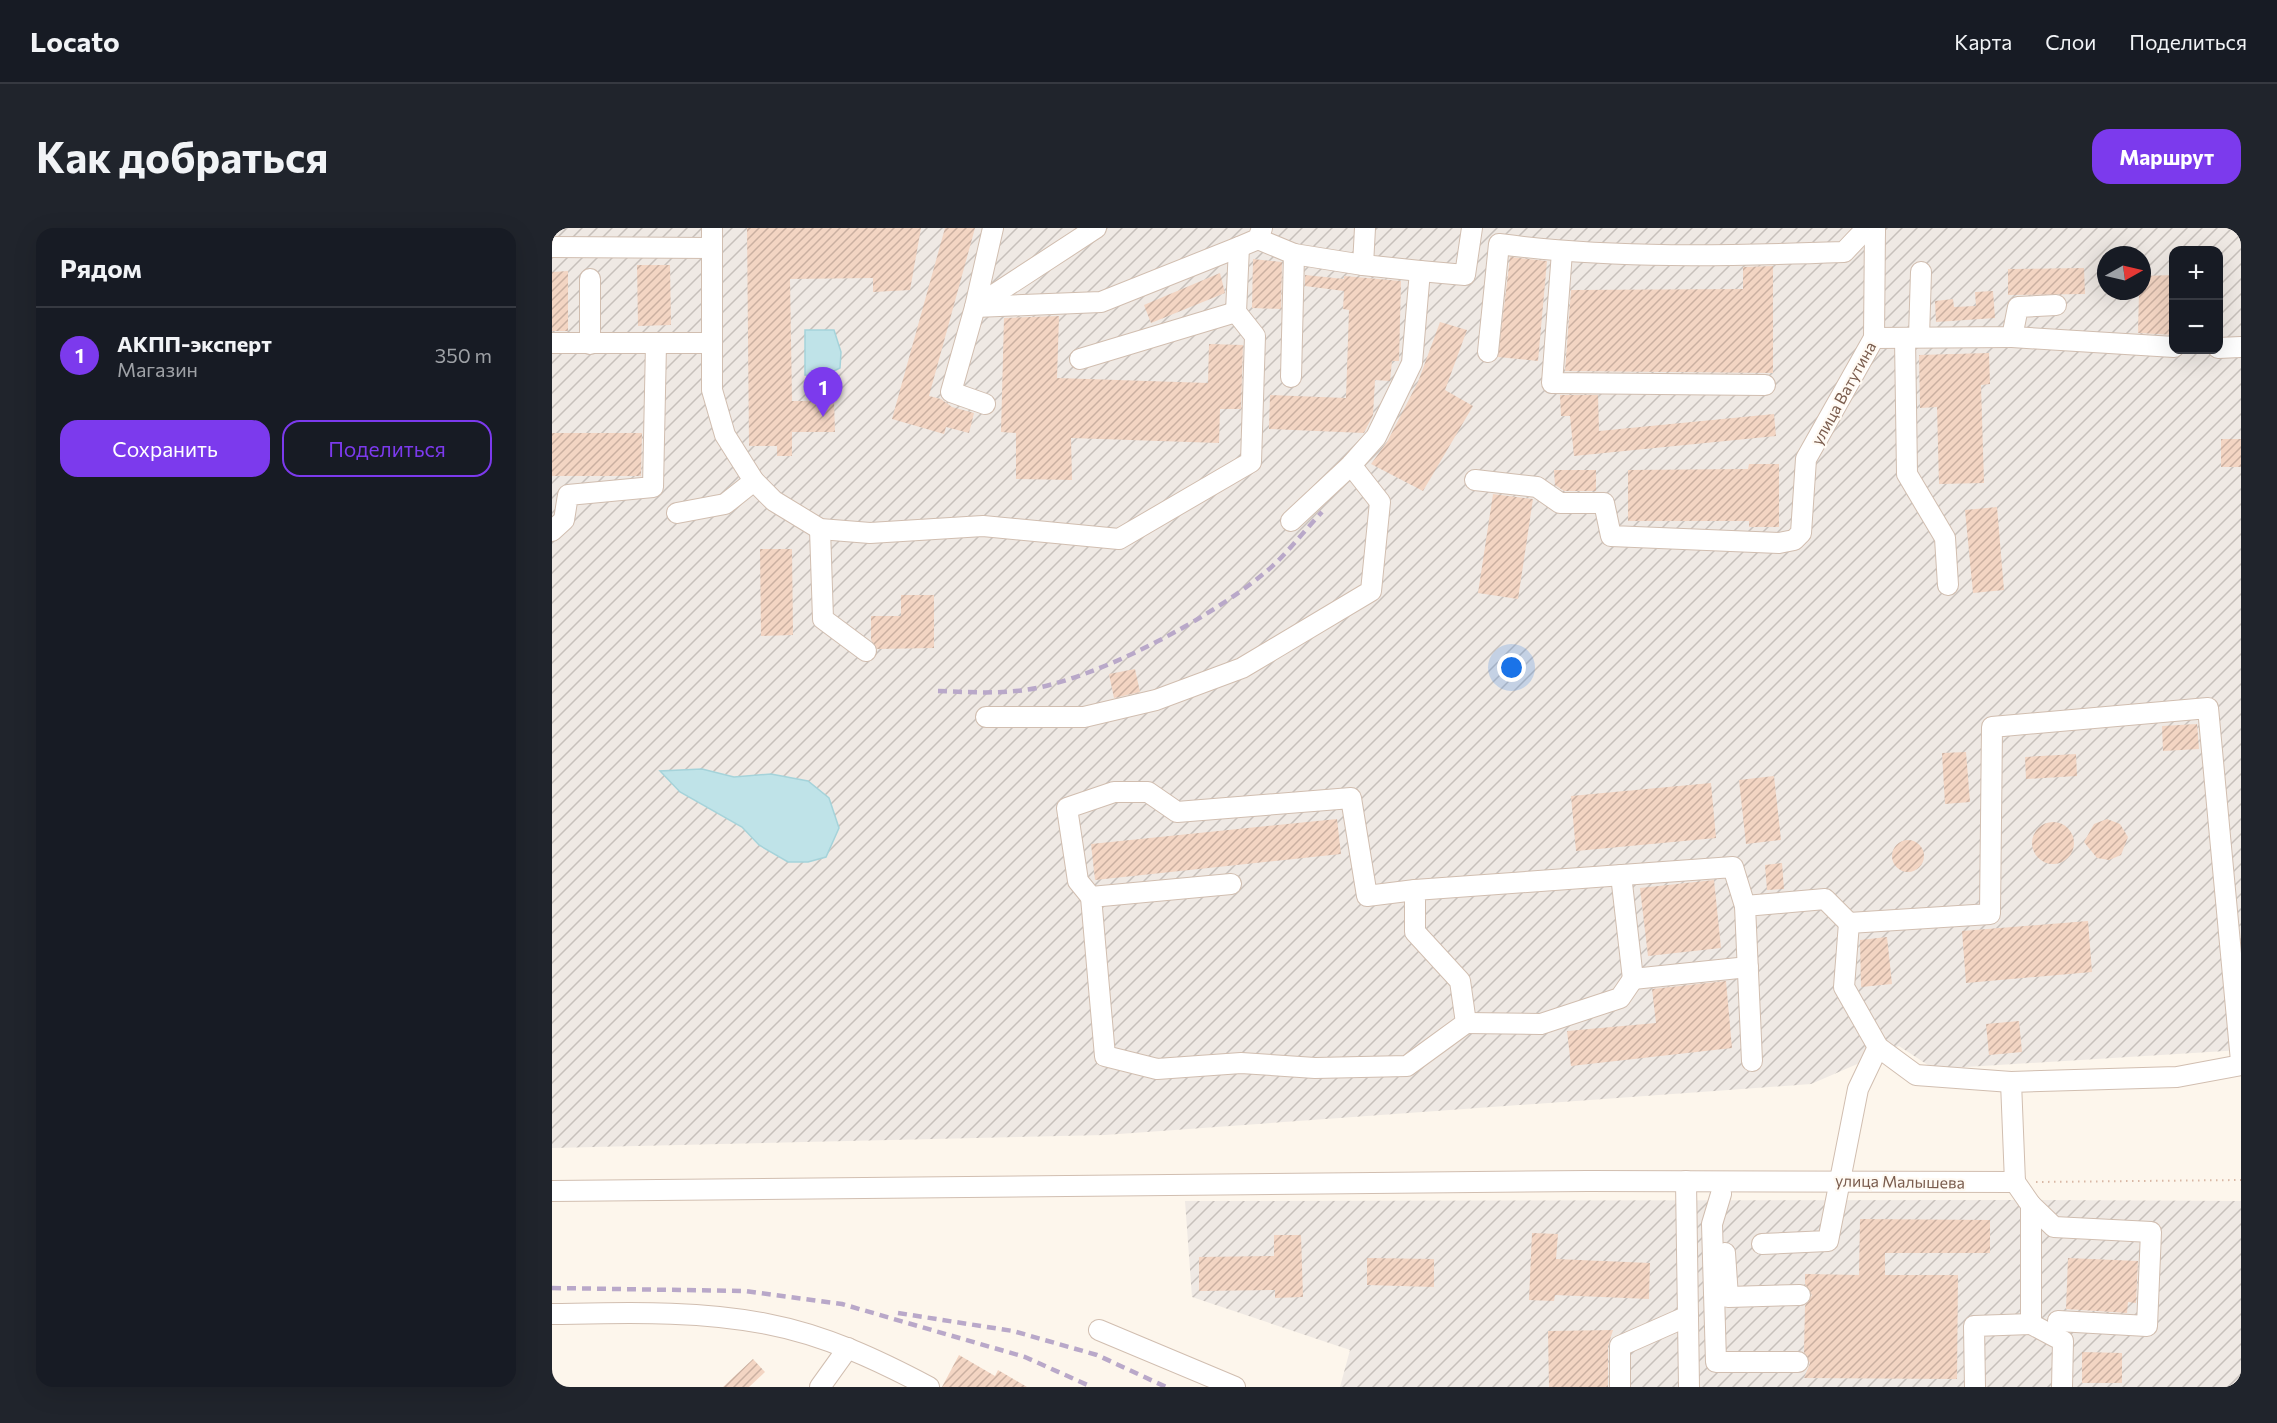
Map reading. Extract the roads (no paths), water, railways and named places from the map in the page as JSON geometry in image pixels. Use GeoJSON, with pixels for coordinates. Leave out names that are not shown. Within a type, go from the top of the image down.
{"type":"FeatureCollection","features":[{"type":"Feature","properties":{"kind":"street"},"geometry":{"type":"LineString","coordinates":[[985,404],[951,392],[975,307],[993,228]]}},
{"type":"Feature","properties":{"kind":"street"},"geometry":{"type":"LineString","coordinates":[[975,307],[1096,228]]}},
{"type":"Feature","properties":{"kind":"street"},"geometry":{"type":"LineString","coordinates":[[1363,265],[1365,228]]}},
{"type":"Feature","properties":{"kind":"street"},"geometry":{"type":"LineString","coordinates":[[975,307],[1101,302],[1239,248],[1260,233],[1294,255],[1363,265],[1465,275],[1472,228]]}},
{"type":"Feature","properties":{"kind":"street"},"geometry":{"type":"LineString","coordinates":[[1488,352],[1499,244],[1562,252],[1775,255],[1844,252],[1862,233],[1875,230]]}},
{"type":"Feature","properties":{"kind":"street","name":"улица Ватутина"},"geometry":{"type":"LineString","coordinates":[[1475,480],[1537,487],[1560,503],[1604,503],[1611,536],[1779,543],[1794,540],[1801,533],[1804,521],[1806,459],[1874,338],[1875,230]]}},
{"type":"Feature","properties":{"kind":"street"},"geometry":{"type":"LineString","coordinates":[[552,247],[712,238],[712,390],[725,435],[754,481],[774,501],[820,529],[870,533],[983,525],[1119,539],[1251,462],[1255,336],[1236,312],[1239,248]]}},
{"type":"Feature","properties":{"kind":"street"},"geometry":{"type":"LineString","coordinates":[[1562,252],[1552,384],[1765,385]]}},
{"type":"Feature","properties":{"kind":"street"},"geometry":{"type":"LineString","coordinates":[[1291,377],[1294,255]]}},
{"type":"Feature","properties":{"kind":"street"},"geometry":{"type":"LineString","coordinates":[[1291,521],[1351,465],[1376,437],[1412,363],[1420,271]]}},
{"type":"Feature","properties":{"kind":"street"},"geometry":{"type":"LineString","coordinates":[[1921,272],[1912,338],[1907,474],[1945,538],[1948,585]]}},
{"type":"Feature","properties":{"kind":"street"},"geometry":{"type":"LineString","coordinates":[[590,279],[590,344]]}},
{"type":"Feature","properties":{"kind":"street"},"geometry":{"type":"LineString","coordinates":[[2012,337],[2019,307],[2056,305]]}},
{"type":"Feature","properties":{"kind":"street"},"geometry":{"type":"LineString","coordinates":[[1080,359],[1236,312]]}},
{"type":"Feature","properties":{"kind":"street"},"geometry":{"type":"LineString","coordinates":[[1874,338],[2012,337],[2169,347]]}},
{"type":"Feature","properties":{"kind":"street"},"geometry":{"type":"LineString","coordinates":[[552,343],[712,343]]}},
{"type":"Feature","properties":{"kind":"street"},"geometry":{"type":"LineString","coordinates":[[552,531],[564,520],[560,490],[653,487],[656,344]]}},
{"type":"Feature","properties":{"kind":"street"},"geometry":{"type":"LineString","coordinates":[[2223,348],[2241,347]]}},
{"type":"Feature","properties":{"kind":"street"},"geometry":{"type":"LineString","coordinates":[[986,717],[1084,717],[1155,700],[1242,668],[1371,591],[1380,502],[1351,465]]}},
{"type":"Feature","properties":{"kind":"street"},"geometry":{"type":"LineString","coordinates":[[677,513],[725,504],[754,481]]}},
{"type":"Feature","properties":{"kind":"street"},"geometry":{"type":"LineString","coordinates":[[820,529],[823,619],[866,651]]}},
{"type":"Feature","properties":{"kind":"street"},"geometry":{"type":"LineString","coordinates":[[1745,906],[1825,899],[1849,923],[1990,914],[1992,727],[2208,708],[2241,1064],[2176,1077],[2011,1082],[1916,1075],[1878,1047],[1844,987],[1849,923]]}},
{"type":"Feature","properties":{"kind":"street"},"geometry":{"type":"LineString","coordinates":[[1621,875],[1633,979],[1620,998],[1541,1024],[1466,1023],[1407,1066],[1315,1068],[1241,1063],[1157,1069],[1105,1056],[1091,897],[1078,881],[1067,808],[1114,792],[1148,792],[1177,812],[1351,798],[1367,896],[1415,890],[1621,875],[1733,867],[1745,906],[1752,1061]]}},
{"type":"Feature","properties":{"kind":"street"},"geometry":{"type":"LineString","coordinates":[[1091,897],[1231,884]]}},
{"type":"Feature","properties":{"kind":"street"},"geometry":{"type":"LineString","coordinates":[[1415,890],[1415,932],[1460,981],[1466,1023]]}},
{"type":"Feature","properties":{"kind":"street"},"geometry":{"type":"LineString","coordinates":[[1633,979],[1748,967]]}},
{"type":"Feature","properties":{"kind":"street"},"geometry":{"type":"LineString","coordinates":[[1762,1244],[1828,1241],[1842,1180],[1858,1089],[1878,1047]]}},
{"type":"Feature","properties":{"kind":"street"},"geometry":{"type":"LineString","coordinates":[[2011,1082],[2015,1182],[2031,1205],[2054,1227],[2151,1232],[2146,1326],[2058,1321]]}},
{"type":"Feature","properties":{"kind":"street","name":"улица Малышева"},"geometry":{"type":"LineString","coordinates":[[552,1191],[1686,1181],[1721,1188],[1842,1180],[2015,1182]]}},
{"type":"Feature","properties":{"kind":"street"},"geometry":{"type":"LineString","coordinates":[[1686,1181],[1689,1387]]}},
{"type":"Feature","properties":{"kind":"street"},"geometry":{"type":"LineString","coordinates":[[1721,1188],[1728,1296],[1800,1295]]}},
{"type":"Feature","properties":{"kind":"street"},"geometry":{"type":"LineString","coordinates":[[1721,1188],[1712,1224],[1716,1362],[1798,1362]]}},
{"type":"Feature","properties":{"kind":"street"},"geometry":{"type":"LineString","coordinates":[[2031,1205],[2031,1324]]}},
{"type":"Feature","properties":{"kind":"street"},"geometry":{"type":"LineString","coordinates":[[552,1314],[705,1315],[769,1324],[848,1348],[929,1387]]}},
{"type":"Feature","properties":{"kind":"street"},"geometry":{"type":"LineString","coordinates":[[1620,1387],[1620,1347],[1688,1316]]}},
{"type":"Feature","properties":{"kind":"street"},"geometry":{"type":"LineString","coordinates":[[1975,1387],[1974,1326],[2031,1324],[2063,1341],[2062,1387]]}},
{"type":"Feature","properties":{"kind":"street"},"geometry":{"type":"LineString","coordinates":[[1100,1330],[1235,1387]]}},
{"type":"Feature","properties":{"kind":"street"},"geometry":{"type":"LineString","coordinates":[[820,1387],[848,1348]]}},
{"type":"Feature","properties":{"kind":"water"},"geometry":{"type":"Polygon","coordinates":[[[805,330],[834,330],[841,352],[840,368],[824,376],[805,375],[805,330]]]}},
{"type":"Feature","properties":{"kind":"water"},"geometry":{"type":"Polygon","coordinates":[[[702,769],[734,777],[771,774],[808,781],[829,798],[839,828],[826,857],[808,862],[788,862],[759,845],[742,827],[680,792],[660,771],[702,769]]]}},
{"type":"Feature","properties":{"kind":"railway"},"geometry":{"type":"LineString","coordinates":[[938,691],[1025,690],[1084,674],[1149,646],[1212,611],[1262,575],[1278,561],[1322,512]]}},
{"type":"Feature","properties":{"kind":"railway"},"geometry":{"type":"LineString","coordinates":[[552,1288],[745,1291],[842,1304],[1025,1357],[1092,1387]]}},
{"type":"Feature","properties":{"kind":"railway"},"geometry":{"type":"LineString","coordinates":[[898,1313],[1013,1331],[1097,1355],[1166,1387]]}},
{"type":"Feature","properties":{"kind":"place","name":"АКПП-эксперт"},"geometry":{"type":"Point","coordinates":[823,417]}}]}
